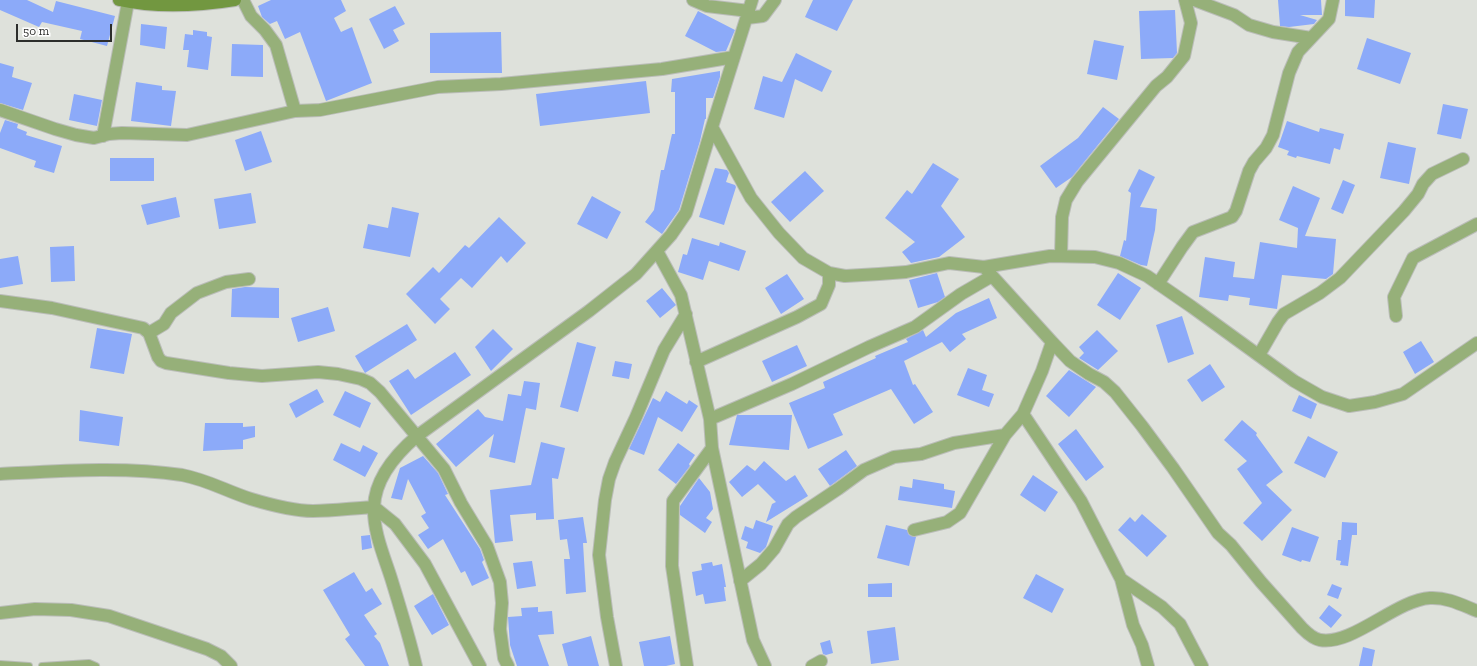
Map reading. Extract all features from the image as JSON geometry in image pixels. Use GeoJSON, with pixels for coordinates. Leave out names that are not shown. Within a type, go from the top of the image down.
{"type":"FeatureCollection","features":[{"type":"Feature","properties":{"kind":"street"},"geometry":{"type":"LineString","coordinates":[[103,136],[123,1],[208,3],[235,0]]}},
{"type":"Feature","properties":{"kind":"street"},"geometry":{"type":"LineString","coordinates":[[243,0],[251,16],[265,30],[276,45],[295,111]]}},
{"type":"Feature","properties":{"kind":"street"},"geometry":{"type":"LineString","coordinates":[[693,0],[707,6],[749,10],[763,16],[775,0]]}},
{"type":"Feature","properties":{"kind":"street"},"geometry":{"type":"LineString","coordinates":[[1061,256],[1062,217],[1066,200],[1076,182],[1156,86],[1167,77],[1184,56],[1191,23],[1185,0]]}},
{"type":"Feature","properties":{"kind":"street"},"geometry":{"type":"LineString","coordinates":[[1194,0],[1234,15],[1249,25],[1273,32],[1311,38]]}},
{"type":"Feature","properties":{"kind":"street"},"geometry":{"type":"LineString","coordinates":[[1158,284],[1193,232],[1232,217],[1236,211],[1249,171],[1273,136],[1289,73],[1298,52],[1329,19],[1333,0]]}},
{"type":"Feature","properties":{"kind":"street"},"geometry":{"type":"LineString","coordinates":[[416,666],[381,546],[375,520],[374,506],[382,479],[389,466],[402,449],[417,436],[589,311],[636,274],[671,235],[686,213],[749,10]]}},
{"type":"Feature","properties":{"kind":"street"},"geometry":{"type":"LineString","coordinates":[[0,110],[55,129],[94,138],[115,133],[131,132],[187,135],[295,111],[327,109],[438,87],[509,83],[662,69],[734,57]]}},
{"type":"Feature","properties":{"kind":"street"},"geometry":{"type":"LineString","coordinates":[[712,127],[751,198],[778,233],[803,258],[829,273],[845,276],[906,272],[948,263],[988,271],[1050,256],[1095,257],[1119,263],[1146,276],[1158,284],[1260,355],[1294,381],[1322,397],[1349,406],[1375,402],[1403,394],[1477,343]]}},
{"type":"Feature","properties":{"kind":"street"},"geometry":{"type":"LineString","coordinates":[[1260,355],[1284,314],[1320,293],[1340,278],[1409,205],[1418,194],[1423,184],[1432,174],[1463,158]]}},
{"type":"Feature","properties":{"kind":"street"},"geometry":{"type":"LineString","coordinates":[[1396,316],[1394,297],[1413,258],[1477,224]]}},
{"type":"Feature","properties":{"kind":"street"},"geometry":{"type":"LineString","coordinates":[[656,251],[681,295],[686,314],[710,419],[712,448],[753,640],[765,666]]}},
{"type":"Feature","properties":{"kind":"street"},"geometry":{"type":"LineString","coordinates":[[988,271],[1070,361],[1104,382],[1114,392],[1169,462],[1218,533],[1231,545],[1261,582],[1310,635],[1319,640],[1336,640],[1415,601],[1430,598],[1450,600],[1477,611]]}},
{"type":"Feature","properties":{"kind":"street"},"geometry":{"type":"LineString","coordinates":[[710,419],[792,384],[869,347],[915,328],[961,294],[988,271]]}},
{"type":"Feature","properties":{"kind":"street"},"geometry":{"type":"LineString","coordinates":[[696,362],[797,317],[821,304],[829,286],[829,273]]}},
{"type":"Feature","properties":{"kind":"street"},"geometry":{"type":"LineString","coordinates":[[149,333],[164,324],[171,313],[197,293],[226,282],[249,279]]}},
{"type":"Feature","properties":{"kind":"street"},"geometry":{"type":"LineString","coordinates":[[0,301],[38,305],[143,328],[149,333],[161,361],[170,364],[228,373],[262,376],[318,372],[338,374],[361,379],[370,383],[380,392],[444,469],[461,504],[487,546],[500,582],[502,603],[500,629],[504,658],[508,666]]}},
{"type":"Feature","properties":{"kind":"street"},"geometry":{"type":"LineString","coordinates":[[616,666],[607,617],[600,555],[605,500],[609,479],[664,350],[686,314]]}},
{"type":"Feature","properties":{"kind":"street"},"geometry":{"type":"LineString","coordinates":[[914,530],[947,522],[960,513],[1005,435],[1023,414],[1042,371],[1052,342]]}},
{"type":"Feature","properties":{"kind":"street"},"geometry":{"type":"LineString","coordinates":[[1023,414],[1081,501],[1121,579],[1133,626],[1142,645],[1148,666]]}},
{"type":"Feature","properties":{"kind":"street"},"geometry":{"type":"LineString","coordinates":[[740,581],[761,564],[774,549],[788,524],[864,470],[894,457],[921,454],[954,443],[1005,435]]}},
{"type":"Feature","properties":{"kind":"street"},"geometry":{"type":"LineString","coordinates":[[687,666],[672,566],[673,501],[712,448]]}},
{"type":"Feature","properties":{"kind":"street"},"geometry":{"type":"LineString","coordinates":[[0,474],[92,471],[163,473],[200,479],[250,498],[304,510],[325,511],[374,506],[395,524],[424,564],[480,666]]}},
{"type":"Feature","properties":{"kind":"street"},"geometry":{"type":"LineString","coordinates":[[1121,579],[1162,608],[1180,624],[1202,666]]}},
{"type":"Feature","properties":{"kind":"street"},"geometry":{"type":"LineString","coordinates":[[0,613],[35,609],[64,610],[109,616],[207,649],[221,656],[231,666]]}},
{"type":"Feature","properties":{"kind":"lane"},"geometry":{"type":"LineString","coordinates":[[42,666],[90,663],[96,666]]}},
{"type":"Feature","properties":{"kind":"lane"},"geometry":{"type":"LineString","coordinates":[[0,664],[29,666]]}},
{"type":"Feature","properties":{"kind":"building"},"geometry":{"type":"Polygon","coordinates":[[[0,0],[27,0],[53,12],[56,1],[115,16],[107,46],[80,39],[82,31],[42,22],[39,27],[0,10],[0,0]]]}},
{"type":"Feature","properties":{"kind":"building"},"geometry":{"type":"Polygon","coordinates":[[[271,0],[341,0],[346,11],[334,18],[341,32],[352,27],[372,83],[326,101],[300,32],[285,39],[277,21],[270,24],[262,17],[258,6],[271,0]]]}},
{"type":"Feature","properties":{"kind":"building"},"geometry":{"type":"Polygon","coordinates":[[[813,0],[853,0],[837,31],[805,17],[813,0]]]}},
{"type":"Feature","properties":{"kind":"building"},"geometry":{"type":"Polygon","coordinates":[[[1278,0],[1321,0],[1322,15],[1300,15],[1317,20],[1314,24],[1289,27],[1280,26],[1278,0]]]}},
{"type":"Feature","properties":{"kind":"building"},"geometry":{"type":"Polygon","coordinates":[[[1345,0],[1375,0],[1374,18],[1345,16],[1345,0]]]}},
{"type":"Feature","properties":{"kind":"building"},"geometry":{"type":"Polygon","coordinates":[[[395,6],[405,24],[393,30],[399,41],[384,49],[369,19],[395,6]]]}},
{"type":"Feature","properties":{"kind":"building"},"geometry":{"type":"Polygon","coordinates":[[[1175,10],[1177,53],[1173,58],[1141,59],[1139,11],[1175,10]]]}},
{"type":"Feature","properties":{"kind":"building"},"geometry":{"type":"Polygon","coordinates":[[[698,11],[735,30],[726,51],[716,52],[685,36],[698,11]]]}},
{"type":"Feature","properties":{"kind":"building"},"geometry":{"type":"Polygon","coordinates":[[[141,24],[167,27],[165,49],[140,45],[141,24]]]}},
{"type":"Feature","properties":{"kind":"building"},"geometry":{"type":"Polygon","coordinates":[[[193,30],[207,32],[207,36],[212,37],[208,70],[187,67],[189,50],[183,50],[185,34],[193,35],[193,30]]]}},
{"type":"Feature","properties":{"kind":"building"},"geometry":{"type":"Polygon","coordinates":[[[501,32],[502,73],[430,73],[430,33],[501,32]]]}},
{"type":"Feature","properties":{"kind":"building"},"geometry":{"type":"Polygon","coordinates":[[[1367,38],[1411,53],[1400,84],[1357,69],[1367,38]]]}},
{"type":"Feature","properties":{"kind":"building"},"geometry":{"type":"Polygon","coordinates":[[[1094,40],[1124,46],[1117,80],[1087,74],[1094,40]]]}},
{"type":"Feature","properties":{"kind":"building"},"geometry":{"type":"Polygon","coordinates":[[[232,44],[263,45],[263,77],[231,76],[232,44]]]}},
{"type":"Feature","properties":{"kind":"building"},"geometry":{"type":"Polygon","coordinates":[[[796,53],[832,71],[822,92],[795,79],[784,118],[754,109],[763,76],[782,82],[796,53]]]}},
{"type":"Feature","properties":{"kind":"building"},"geometry":{"type":"Polygon","coordinates":[[[0,63],[14,67],[12,77],[32,83],[23,110],[0,103],[0,63]]]}},
{"type":"Feature","properties":{"kind":"building"},"geometry":{"type":"Polygon","coordinates":[[[720,71],[720,77],[713,98],[706,98],[706,119],[679,210],[662,234],[645,222],[654,210],[661,170],[664,170],[672,134],[675,134],[675,92],[671,92],[672,79],[720,71]]]}},
{"type":"Feature","properties":{"kind":"building"},"geometry":{"type":"Polygon","coordinates":[[[646,81],[650,113],[540,126],[536,94],[646,81]]]}},
{"type":"Feature","properties":{"kind":"building"},"geometry":{"type":"Polygon","coordinates":[[[136,82],[162,86],[162,90],[176,91],[171,126],[131,121],[136,82]]]}},
{"type":"Feature","properties":{"kind":"building"},"geometry":{"type":"Polygon","coordinates":[[[74,94],[102,100],[97,126],[69,120],[74,94]]]}},
{"type":"Feature","properties":{"kind":"building"},"geometry":{"type":"Polygon","coordinates":[[[1443,104],[1468,109],[1461,139],[1437,134],[1443,104]]]}},
{"type":"Feature","properties":{"kind":"building"},"geometry":{"type":"Polygon","coordinates":[[[1103,107],[1119,119],[1072,177],[1056,188],[1040,166],[1078,138],[1103,107]]]}},
{"type":"Feature","properties":{"kind":"building"},"geometry":{"type":"Polygon","coordinates":[[[5,120],[18,124],[17,128],[27,132],[26,135],[62,146],[54,173],[34,167],[36,161],[0,148],[0,133],[5,120]]]}},
{"type":"Feature","properties":{"kind":"building"},"geometry":{"type":"Polygon","coordinates":[[[1287,121],[1319,132],[1320,128],[1344,134],[1340,150],[1334,148],[1330,164],[1297,156],[1296,158],[1287,155],[1289,151],[1278,147],[1287,121]]]}},
{"type":"Feature","properties":{"kind":"building"},"geometry":{"type":"Polygon","coordinates":[[[261,131],[272,162],[245,171],[235,140],[261,131]]]}},
{"type":"Feature","properties":{"kind":"building"},"geometry":{"type":"Polygon","coordinates":[[[1388,142],[1416,148],[1409,184],[1380,178],[1388,142]]]}},
{"type":"Feature","properties":{"kind":"building"},"geometry":{"type":"Polygon","coordinates":[[[110,158],[154,158],[154,181],[110,181],[110,158]]]}},
{"type":"Feature","properties":{"kind":"building"},"geometry":{"type":"Polygon","coordinates":[[[933,163],[959,179],[941,206],[965,237],[939,257],[911,263],[902,252],[915,242],[885,218],[907,190],[912,194],[933,163]]]}},
{"type":"Feature","properties":{"kind":"building"},"geometry":{"type":"Polygon","coordinates":[[[715,168],[727,170],[729,173],[726,182],[735,185],[736,187],[724,225],[699,217],[715,168]]]}},
{"type":"Feature","properties":{"kind":"building"},"geometry":{"type":"Polygon","coordinates":[[[1139,169],[1155,177],[1140,207],[1157,209],[1155,230],[1147,266],[1120,256],[1124,240],[1126,241],[1131,193],[1128,191],[1139,169]]]}},
{"type":"Feature","properties":{"kind":"building"},"geometry":{"type":"Polygon","coordinates":[[[805,171],[824,191],[790,222],[771,202],[805,171]]]}},
{"type":"Feature","properties":{"kind":"building"},"geometry":{"type":"Polygon","coordinates":[[[1343,180],[1355,185],[1343,214],[1331,209],[1343,180]]]}},
{"type":"Feature","properties":{"kind":"building"},"geometry":{"type":"Polygon","coordinates":[[[1293,186],[1320,198],[1305,236],[1336,239],[1333,274],[1326,279],[1282,275],[1277,309],[1249,305],[1250,298],[1229,295],[1228,301],[1199,297],[1205,257],[1235,262],[1233,277],[1254,279],[1260,242],[1297,248],[1298,228],[1279,220],[1293,186]]]}},
{"type":"Feature","properties":{"kind":"building"},"geometry":{"type":"Polygon","coordinates":[[[251,193],[256,223],[219,229],[214,199],[251,193]]]}},
{"type":"Feature","properties":{"kind":"building"},"geometry":{"type":"Polygon","coordinates":[[[592,196],[621,212],[607,239],[577,224],[592,196]]]}},
{"type":"Feature","properties":{"kind":"building"},"geometry":{"type":"Polygon","coordinates":[[[176,197],[180,217],[147,225],[141,205],[176,197]]]}},
{"type":"Feature","properties":{"kind":"building"},"geometry":{"type":"Polygon","coordinates":[[[392,207],[419,213],[410,257],[363,248],[368,224],[388,228],[392,207]]]}},
{"type":"Feature","properties":{"kind":"building"},"geometry":{"type":"Polygon","coordinates":[[[499,217],[526,243],[507,263],[501,256],[472,288],[461,278],[440,299],[450,309],[435,324],[406,294],[433,267],[439,273],[465,245],[469,248],[499,217]]]}},
{"type":"Feature","properties":{"kind":"building"},"geometry":{"type":"Polygon","coordinates":[[[692,238],[719,246],[720,242],[746,251],[739,271],[709,261],[703,280],[678,272],[683,254],[687,255],[692,238]]]}},
{"type":"Feature","properties":{"kind":"building"},"geometry":{"type":"Polygon","coordinates":[[[74,246],[75,281],[51,282],[50,247],[74,246]]]}},
{"type":"Feature","properties":{"kind":"building"},"geometry":{"type":"Polygon","coordinates":[[[18,256],[23,284],[0,288],[0,259],[18,256]]]}},
{"type":"Feature","properties":{"kind":"building"},"geometry":{"type":"Polygon","coordinates":[[[937,273],[945,297],[938,302],[918,308],[909,280],[937,273]]]}},
{"type":"Feature","properties":{"kind":"building"},"geometry":{"type":"Polygon","coordinates":[[[1118,273],[1141,288],[1120,320],[1097,305],[1118,273]]]}},
{"type":"Feature","properties":{"kind":"building"},"geometry":{"type":"Polygon","coordinates":[[[787,274],[804,299],[781,314],[765,288],[787,274]]]}},
{"type":"Feature","properties":{"kind":"building"},"geometry":{"type":"Polygon","coordinates":[[[245,287],[279,288],[279,318],[231,317],[232,289],[245,287]]]}},
{"type":"Feature","properties":{"kind":"building"},"geometry":{"type":"Polygon","coordinates":[[[662,288],[676,305],[660,318],[646,301],[662,288]]]}},
{"type":"Feature","properties":{"kind":"building"},"geometry":{"type":"Polygon","coordinates":[[[989,298],[997,318],[962,334],[966,339],[950,352],[942,342],[904,361],[913,385],[915,384],[933,412],[914,424],[891,389],[833,414],[843,435],[808,449],[789,403],[825,388],[823,382],[876,358],[875,356],[908,342],[906,339],[923,330],[926,337],[956,313],[989,298]]]}},
{"type":"Feature","properties":{"kind":"building"},"geometry":{"type":"Polygon","coordinates":[[[328,307],[335,331],[298,342],[291,318],[328,307]]]}},
{"type":"Feature","properties":{"kind":"building"},"geometry":{"type":"Polygon","coordinates":[[[1182,316],[1194,354],[1168,363],[1156,325],[1182,316]]]}},
{"type":"Feature","properties":{"kind":"building"},"geometry":{"type":"Polygon","coordinates":[[[407,324],[417,340],[365,373],[355,356],[407,324]]]}},
{"type":"Feature","properties":{"kind":"building"},"geometry":{"type":"Polygon","coordinates":[[[97,328],[132,334],[124,374],[90,368],[97,328]]]}},
{"type":"Feature","properties":{"kind":"building"},"geometry":{"type":"Polygon","coordinates":[[[493,329],[513,349],[491,371],[475,347],[493,329]]]}},
{"type":"Feature","properties":{"kind":"building"},"geometry":{"type":"Polygon","coordinates":[[[1097,330],[1118,351],[1098,370],[1079,358],[1084,353],[1079,347],[1097,330]]]}},
{"type":"Feature","properties":{"kind":"building"},"geometry":{"type":"Polygon","coordinates":[[[1421,341],[1434,362],[1415,374],[1403,352],[1421,341]]]}},
{"type":"Feature","properties":{"kind":"building"},"geometry":{"type":"Polygon","coordinates":[[[577,342],[596,347],[578,412],[560,407],[577,342]]]}},
{"type":"Feature","properties":{"kind":"building"},"geometry":{"type":"Polygon","coordinates":[[[797,345],[807,366],[772,382],[762,361],[797,345]]]}},
{"type":"Feature","properties":{"kind":"building"},"geometry":{"type":"Polygon","coordinates":[[[455,352],[471,375],[411,415],[389,381],[408,369],[415,379],[455,352]]]}},
{"type":"Feature","properties":{"kind":"building"},"geometry":{"type":"Polygon","coordinates":[[[615,361],[632,364],[629,379],[612,376],[615,361]]]}},
{"type":"Feature","properties":{"kind":"building"},"geometry":{"type":"Polygon","coordinates":[[[1210,364],[1225,387],[1202,402],[1187,380],[1210,364]]]}},
{"type":"Feature","properties":{"kind":"building"},"geometry":{"type":"Polygon","coordinates":[[[968,368],[987,375],[982,390],[994,394],[989,407],[957,395],[968,368]]]}},
{"type":"Feature","properties":{"kind":"building"},"geometry":{"type":"Polygon","coordinates":[[[1069,370],[1096,387],[1069,417],[1046,396],[1069,370]]]}},
{"type":"Feature","properties":{"kind":"building"},"geometry":{"type":"Polygon","coordinates":[[[524,381],[540,383],[536,410],[526,408],[515,463],[489,457],[494,434],[456,467],[436,444],[478,409],[485,417],[503,421],[508,394],[521,396],[524,381]]]}},
{"type":"Feature","properties":{"kind":"building"},"geometry":{"type":"Polygon","coordinates":[[[317,389],[324,402],[296,418],[289,404],[317,389]]]}},
{"type":"Feature","properties":{"kind":"building"},"geometry":{"type":"Polygon","coordinates":[[[345,391],[371,403],[360,428],[333,415],[345,391]]]}},
{"type":"Feature","properties":{"kind":"building"},"geometry":{"type":"Polygon","coordinates":[[[666,391],[687,404],[689,400],[698,406],[682,432],[658,417],[644,455],[629,449],[653,398],[660,402],[666,391]]]}},
{"type":"Feature","properties":{"kind":"building"},"geometry":{"type":"Polygon","coordinates":[[[1299,395],[1317,404],[1311,419],[1292,411],[1299,395]]]}},
{"type":"Feature","properties":{"kind":"building"},"geometry":{"type":"Polygon","coordinates":[[[80,410],[123,417],[119,446],[79,441],[80,410]]]}},
{"type":"Feature","properties":{"kind":"building"},"geometry":{"type":"Polygon","coordinates":[[[737,415],[792,415],[789,450],[729,445],[737,415]]]}},
{"type":"Feature","properties":{"kind":"building"},"geometry":{"type":"Polygon","coordinates":[[[1242,420],[1257,433],[1256,435],[1283,472],[1266,485],[1292,510],[1262,541],[1243,523],[1262,503],[1237,469],[1247,461],[1224,440],[1242,420]]]}},
{"type":"Feature","properties":{"kind":"building"},"geometry":{"type":"Polygon","coordinates":[[[205,423],[243,423],[243,427],[255,426],[255,437],[243,440],[243,449],[203,451],[205,423]]]}},
{"type":"Feature","properties":{"kind":"building"},"geometry":{"type":"Polygon","coordinates":[[[1076,429],[1104,467],[1086,481],[1058,444],[1076,429]]]}},
{"type":"Feature","properties":{"kind":"building"},"geometry":{"type":"Polygon","coordinates":[[[1308,436],[1338,452],[1325,478],[1294,463],[1308,436]]]}},
{"type":"Feature","properties":{"kind":"building"},"geometry":{"type":"Polygon","coordinates":[[[541,442],[565,448],[558,479],[552,478],[554,519],[536,520],[536,513],[510,515],[513,541],[495,543],[490,490],[531,485],[541,442]]]}},
{"type":"Feature","properties":{"kind":"building"},"geometry":{"type":"Polygon","coordinates":[[[341,443],[360,452],[363,445],[378,453],[365,477],[333,460],[341,443]]]}},
{"type":"Feature","properties":{"kind":"building"},"geometry":{"type":"Polygon","coordinates":[[[678,443],[695,455],[689,464],[690,466],[676,484],[658,470],[678,443]]]}},
{"type":"Feature","properties":{"kind":"building"},"geometry":{"type":"Polygon","coordinates":[[[846,450],[857,466],[830,486],[818,469],[846,450]]]}},
{"type":"Feature","properties":{"kind":"building"},"geometry":{"type":"Polygon","coordinates":[[[423,456],[438,473],[448,494],[445,495],[480,549],[484,560],[482,562],[489,578],[472,586],[465,571],[461,573],[443,539],[428,549],[418,535],[429,528],[421,516],[426,513],[408,479],[402,500],[391,498],[400,468],[423,456]]]}},
{"type":"Feature","properties":{"kind":"building"},"geometry":{"type":"Polygon","coordinates":[[[764,461],[786,481],[795,475],[808,496],[766,522],[772,504],[776,502],[758,484],[742,497],[729,482],[747,465],[755,471],[764,461]]]}},
{"type":"Feature","properties":{"kind":"building"},"geometry":{"type":"Polygon","coordinates":[[[1033,475],[1058,492],[1045,512],[1020,495],[1033,475]]]}},
{"type":"Feature","properties":{"kind":"building"},"geometry":{"type":"Polygon","coordinates":[[[699,478],[710,492],[713,509],[706,518],[712,522],[705,533],[680,515],[680,506],[699,478]]]}},
{"type":"Feature","properties":{"kind":"building"},"geometry":{"type":"Polygon","coordinates":[[[913,479],[944,484],[944,489],[955,491],[952,508],[898,500],[900,486],[912,488],[913,479]]]}},
{"type":"Feature","properties":{"kind":"building"},"geometry":{"type":"Polygon","coordinates":[[[1142,514],[1167,536],[1147,557],[1118,530],[1130,517],[1135,522],[1142,514]]]}},
{"type":"Feature","properties":{"kind":"building"},"geometry":{"type":"Polygon","coordinates":[[[583,517],[587,543],[583,543],[586,592],[566,594],[564,559],[570,559],[567,539],[560,540],[558,520],[583,517]]]}},
{"type":"Feature","properties":{"kind":"building"},"geometry":{"type":"Polygon","coordinates":[[[756,520],[773,526],[766,547],[760,553],[746,548],[748,542],[741,539],[745,526],[753,529],[756,520]]]}},
{"type":"Feature","properties":{"kind":"building"},"geometry":{"type":"Polygon","coordinates":[[[1342,522],[1357,523],[1357,535],[1352,535],[1348,566],[1340,565],[1341,561],[1336,560],[1338,540],[1341,540],[1342,522]]]}},
{"type":"Feature","properties":{"kind":"building"},"geometry":{"type":"Polygon","coordinates":[[[886,525],[907,530],[909,535],[916,537],[909,566],[877,558],[886,525]]]}},
{"type":"Feature","properties":{"kind":"building"},"geometry":{"type":"Polygon","coordinates":[[[1292,527],[1319,537],[1310,562],[1302,560],[1301,562],[1282,555],[1292,527]]]}},
{"type":"Feature","properties":{"kind":"building"},"geometry":{"type":"Polygon","coordinates":[[[370,535],[372,548],[362,550],[361,536],[370,535]]]}},
{"type":"Feature","properties":{"kind":"building"},"geometry":{"type":"Polygon","coordinates":[[[532,561],[536,586],[517,589],[513,563],[532,561]]]}},
{"type":"Feature","properties":{"kind":"building"},"geometry":{"type":"Polygon","coordinates":[[[712,562],[713,566],[722,564],[726,587],[724,587],[726,601],[705,604],[703,594],[696,596],[692,572],[702,570],[701,564],[712,562]]]}},
{"type":"Feature","properties":{"kind":"building"},"geometry":{"type":"Polygon","coordinates":[[[354,572],[366,592],[372,588],[382,604],[364,615],[377,634],[374,636],[380,643],[389,666],[365,666],[345,639],[350,635],[323,590],[354,572]]]}},
{"type":"Feature","properties":{"kind":"building"},"geometry":{"type":"Polygon","coordinates":[[[1036,574],[1064,589],[1052,613],[1023,598],[1036,574]]]}},
{"type":"Feature","properties":{"kind":"building"},"geometry":{"type":"Polygon","coordinates":[[[892,583],[892,597],[868,597],[868,584],[892,583]]]}},
{"type":"Feature","properties":{"kind":"building"},"geometry":{"type":"Polygon","coordinates":[[[1332,584],[1342,588],[1338,599],[1327,595],[1332,584]]]}},
{"type":"Feature","properties":{"kind":"building"},"geometry":{"type":"Polygon","coordinates":[[[433,594],[449,625],[432,635],[414,606],[433,594]]]}},
{"type":"Feature","properties":{"kind":"building"},"geometry":{"type":"Polygon","coordinates":[[[1329,605],[1342,615],[1331,628],[1319,618],[1329,605]]]}},
{"type":"Feature","properties":{"kind":"building"},"geometry":{"type":"Polygon","coordinates":[[[538,607],[538,612],[552,611],[554,634],[538,635],[549,666],[517,666],[510,645],[508,617],[522,616],[521,608],[538,607]]]}},
{"type":"Feature","properties":{"kind":"building"},"geometry":{"type":"Polygon","coordinates":[[[895,627],[899,660],[871,664],[867,631],[895,627]]]}},
{"type":"Feature","properties":{"kind":"building"},"geometry":{"type":"Polygon","coordinates":[[[591,636],[599,666],[568,666],[562,644],[591,636]]]}},
{"type":"Feature","properties":{"kind":"building"},"geometry":{"type":"Polygon","coordinates":[[[670,636],[675,664],[666,666],[644,666],[639,642],[670,636]]]}},
{"type":"Feature","properties":{"kind":"building"},"geometry":{"type":"Polygon","coordinates":[[[830,640],[833,653],[826,655],[823,654],[820,643],[830,640]]]}},
{"type":"Feature","properties":{"kind":"building"},"geometry":{"type":"Polygon","coordinates":[[[1363,647],[1375,650],[1372,666],[1359,666],[1363,647]]]}}]}
